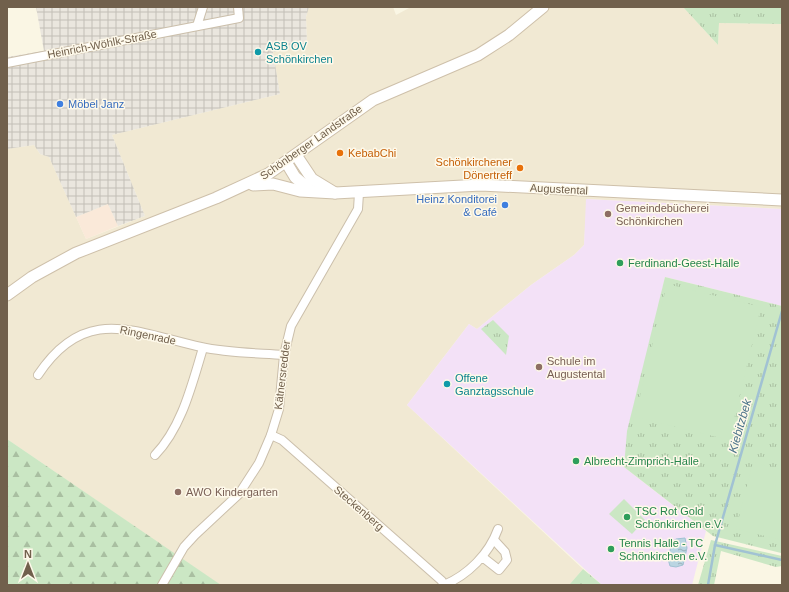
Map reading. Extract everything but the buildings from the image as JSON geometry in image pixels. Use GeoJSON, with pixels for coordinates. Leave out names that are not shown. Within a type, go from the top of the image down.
{"type":"FeatureCollection","features":[{"type":"Feature","properties":{"kind":"street"},"geometry":{"type":"LineString","coordinates":[[197,26],[203,7]]}},
{"type":"Feature","properties":{"kind":"street","name":"Heinrich-Wöhlk-Straße"},"geometry":{"type":"LineString","coordinates":[[7,63],[239,18],[238,7]]}},
{"type":"Feature","properties":{"kind":"street","name":"Schönberger Landstraße"},"geometry":{"type":"LineString","coordinates":[[7,296],[32,277],[76,253],[248,185],[286,162],[373,100],[478,55],[510,35],[543,7]]}},
{"type":"Feature","properties":{"kind":"street"},"geometry":{"type":"LineString","coordinates":[[296,155],[312,179],[335,193]]}},
{"type":"Feature","properties":{"kind":"street"},"geometry":{"type":"LineString","coordinates":[[286,162],[295,177],[314,192]]}},
{"type":"Feature","properties":{"kind":"street","name":"Augustental"},"geometry":{"type":"LineString","coordinates":[[248,185],[273,184],[314,192],[335,193],[360,193],[424,187],[481,185],[782,200]]}},
{"type":"Feature","properties":{"kind":"street","name":"Kätnersredder"},"geometry":{"type":"LineString","coordinates":[[162,585],[184,547],[239,494],[259,463],[271,435],[281,394],[284,355],[291,326],[358,209],[360,193]]}},
{"type":"Feature","properties":{"kind":"street","name":"Ringenrade"},"geometry":{"type":"LineString","coordinates":[[38,375],[59,350],[73,339],[88,331],[102,328],[134,330],[203,348],[284,355]]}},
{"type":"Feature","properties":{"kind":"street"},"geometry":{"type":"LineString","coordinates":[[155,455],[162,448],[181,413],[203,348]]}},
{"type":"Feature","properties":{"kind":"street","name":"Steckenberg"},"geometry":{"type":"LineString","coordinates":[[271,435],[282,440],[442,581],[444,585],[454,581],[481,559],[494,540],[498,529]]}},
{"type":"Feature","properties":{"kind":"street"},"geometry":{"type":"LineString","coordinates":[[481,559],[485,559],[499,570],[507,560],[506,552],[494,540]]}},
{"type":"Feature","properties":{"kind":"shaded area"},"geometry":{"type":"Polygon","coordinates":[[[36,7],[309,7],[306,17],[307,44],[273,52],[280,94],[112,135],[145,216],[118,226],[108,204],[76,217],[49,157],[40,154],[34,145],[7,149],[7,57],[44,51],[36,7]]]}},
{"type":"Feature","properties":{"kind":"shaded area"},"geometry":{"type":"Polygon","coordinates":[[[309,7],[393,7],[396,15],[411,7],[683,7],[718,45],[719,23],[782,24],[782,209],[587,199],[584,245],[574,255],[531,285],[477,329],[469,324],[407,405],[583,569],[569,585],[220,585],[7,439],[7,149],[34,145],[40,154],[49,157],[86,239],[145,216],[112,135],[280,94],[273,52],[307,44],[306,17],[309,7]]]}},
{"type":"Feature","properties":{"kind":"shaded area","name":"Schule im Augustental"},"geometry":{"type":"Polygon","coordinates":[[[586,199],[782,209],[782,306],[665,277],[624,467],[706,531],[692,585],[602,585],[407,405],[469,324],[477,329],[531,285],[574,255],[584,245],[586,199]]]}},
{"type":"Feature","properties":{"kind":"shaded area"},"geometry":{"type":"Polygon","coordinates":[[[108,204],[118,226],[86,239],[76,217],[108,204]]]}},
{"type":"Feature","properties":{"kind":"green space"},"geometry":{"type":"Polygon","coordinates":[[[683,7],[782,7],[782,24],[719,23],[718,45],[683,7]]]}},
{"type":"Feature","properties":{"kind":"green space"},"geometry":{"type":"Polygon","coordinates":[[[665,277],[782,306],[781,553],[713,536],[624,467],[627,431],[665,277]]]}},
{"type":"Feature","properties":{"kind":"green space"},"geometry":{"type":"Polygon","coordinates":[[[667,284],[761,307],[729,440],[635,417],[667,284]]]}},
{"type":"Feature","properties":{"kind":"green space"},"geometry":{"type":"Polygon","coordinates":[[[493,320],[509,336],[506,355],[481,329],[493,320]]]}},
{"type":"Feature","properties":{"kind":"green space"},"geometry":{"type":"Polygon","coordinates":[[[7,439],[221,585],[7,585],[7,439]]]}},
{"type":"Feature","properties":{"kind":"green space"},"geometry":{"type":"Polygon","coordinates":[[[753,462],[782,470],[782,540],[736,529],[753,462]]]}},
{"type":"Feature","properties":{"kind":"green space","name":"TSC Rot Gold Schönkirchen e.V."},"geometry":{"type":"Polygon","coordinates":[[[624,499],[645,520],[632,534],[609,514],[624,499]]]}},
{"type":"Feature","properties":{"kind":"green space"},"geometry":{"type":"Polygon","coordinates":[[[711,540],[782,556],[782,566],[776,567],[721,551],[714,585],[698,585],[711,540]]]}},
{"type":"Feature","properties":{"kind":"green space"},"geometry":{"type":"Polygon","coordinates":[[[583,569],[602,585],[569,585],[583,569]]]}},
{"type":"Feature","properties":{"kind":"water"},"geometry":{"type":"Polygon","coordinates":[[[685,538],[687,548],[683,565],[676,567],[670,566],[668,559],[672,542],[676,539],[685,538]]]}},
{"type":"Feature","properties":{"kind":"waterway","name":"Kiebitzbek"},"geometry":{"type":"LineString","coordinates":[[708,585],[715,545],[782,311]]}},
{"type":"Feature","properties":{"kind":"waterway","name":"Kiebitzbek"},"geometry":{"type":"LineString","coordinates":[[715,545],[782,560]]}},
{"type":"Feature","properties":{"kind":"place","name":"ASB OV Schönkirchen"},"geometry":{"type":"Point","coordinates":[258,52]}},
{"type":"Feature","properties":{"kind":"place","name":"Möbel Janz"},"geometry":{"type":"Point","coordinates":[60,104]}},
{"type":"Feature","properties":{"kind":"place","name":"KebabChi"},"geometry":{"type":"Point","coordinates":[340,153]}},
{"type":"Feature","properties":{"kind":"place","name":"Schönkirchener Dönertreff"},"geometry":{"type":"Point","coordinates":[520,168]}},
{"type":"Feature","properties":{"kind":"place","name":"Heinz Konditorei & Café"},"geometry":{"type":"Point","coordinates":[505,205]}},
{"type":"Feature","properties":{"kind":"place","name":"Gemeindebücherei Schönkirchen"},"geometry":{"type":"Point","coordinates":[608,214]}},
{"type":"Feature","properties":{"kind":"place","name":"Ferdinand-Geest-Halle"},"geometry":{"type":"Point","coordinates":[620,263]}},
{"type":"Feature","properties":{"kind":"place","name":"Schule im Augustental"},"geometry":{"type":"Point","coordinates":[539,367]}},
{"type":"Feature","properties":{"kind":"place","name":"Offene Ganztagsschule"},"geometry":{"type":"Point","coordinates":[447,384]}},
{"type":"Feature","properties":{"kind":"place","name":"Albrecht-Zimprich-Halle"},"geometry":{"type":"Point","coordinates":[576,461]}},
{"type":"Feature","properties":{"kind":"place","name":"AWO Kindergarten"},"geometry":{"type":"Point","coordinates":[178,492]}},
{"type":"Feature","properties":{"kind":"place","name":"TSC Rot Gold Schönkirchen e.V."},"geometry":{"type":"Point","coordinates":[627,517]}},
{"type":"Feature","properties":{"kind":"place","name":"Tennis Halle - TC Schönkirchen e.V."},"geometry":{"type":"Point","coordinates":[611,549]}}]}
